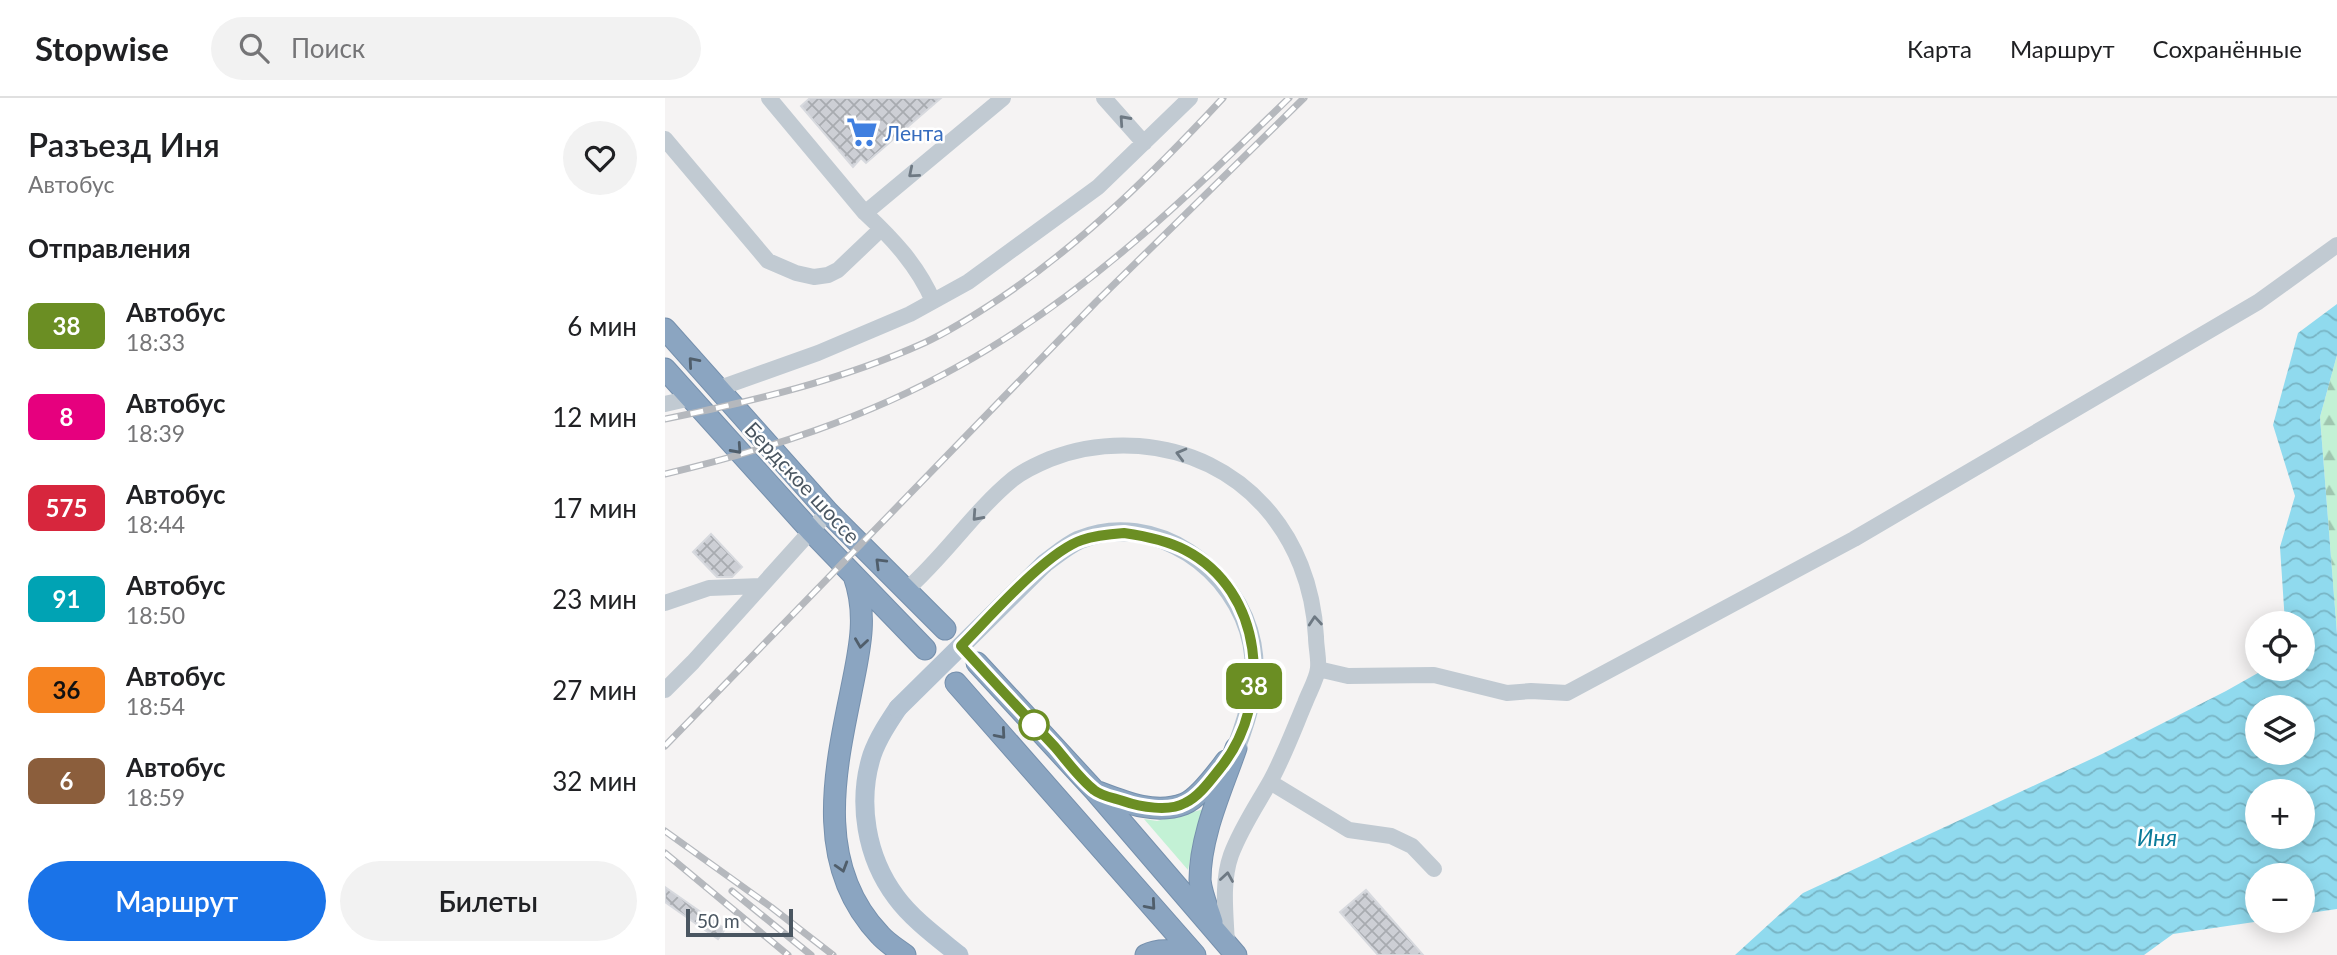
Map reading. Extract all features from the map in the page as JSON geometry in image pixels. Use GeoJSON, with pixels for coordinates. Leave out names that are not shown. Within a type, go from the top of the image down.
{"type":"FeatureCollection","features":[{"type":"Feature","properties":{"kind":"highway","name":"Бердское шоссе"},"geometry":{"type":"LineString","coordinates":[[665,329],[828,512],[945,629]]}},
{"type":"Feature","properties":{"kind":"highway","name":"Бердское шоссе"},"geometry":{"type":"LineString","coordinates":[[665,369],[811,531],[925,649]]}},
{"type":"Feature","properties":{"kind":"highway"},"geometry":{"type":"LineString","coordinates":[[854,576],[860,595],[862,637],[843,732],[836,784],[833,816],[836,848],[847,886],[866,918],[882,937],[905,955]]}},
{"type":"Feature","properties":{"kind":"highway"},"geometry":{"type":"LineString","coordinates":[[977,663],[1095,791],[1226,944]]}},
{"type":"Feature","properties":{"kind":"highway"},"geometry":{"type":"LineString","coordinates":[[956,683],[1195,955]]}},
{"type":"Feature","properties":{"kind":"highway"},"geometry":{"type":"LineString","coordinates":[[1095,791],[1136,806],[1159,808],[1185,804],[1207,784],[1236,748]]}},
{"type":"Feature","properties":{"kind":"highway"},"geometry":{"type":"LineString","coordinates":[[1226,944],[1200,883],[1206,837],[1236,748]]}},
{"type":"Feature","properties":{"kind":"highway"},"geometry":{"type":"LineString","coordinates":[[1146,955],[1151,952],[1171,951],[1195,955]]}},
{"type":"Feature","properties":{"kind":"main road"},"geometry":{"type":"LineString","coordinates":[[959,955],[897,899],[880,873],[870,842],[864,806],[866,780],[883,730],[898,708],[1044,564],[1062,550],[1080,540],[1102,534],[1146,536],[1185,550],[1217,574],[1239,606],[1247,625],[1255,664],[1254,688],[1247,719],[1236,748]]}},
{"type":"Feature","properties":{"kind":"street"},"geometry":{"type":"LineString","coordinates":[[769,98],[865,213],[904,252],[925,282],[933,301]]}},
{"type":"Feature","properties":{"kind":"street"},"geometry":{"type":"LineString","coordinates":[[865,213],[1003,98]]}},
{"type":"Feature","properties":{"kind":"street"},"geometry":{"type":"LineString","coordinates":[[1104,98],[1144,143]]}},
{"type":"Feature","properties":{"kind":"street"},"geometry":{"type":"LineString","coordinates":[[717,389],[818,353],[910,314],[995,264],[1098,187],[1190,98]]}},
{"type":"Feature","properties":{"kind":"street"},"geometry":{"type":"LineString","coordinates":[[665,139],[768,261],[796,273],[814,277],[838,270],[881,229]]}},
{"type":"Feature","properties":{"kind":"street"},"geometry":{"type":"LineString","coordinates":[[1318,669],[1348,676],[1434,676],[1507,693],[1567,693],[1854,539],[2258,302],[2337,245]]}},
{"type":"Feature","properties":{"kind":"street"},"geometry":{"type":"LineString","coordinates":[[665,404],[691,398]]}},
{"type":"Feature","properties":{"kind":"street"},"geometry":{"type":"LineString","coordinates":[[906,590],[925,574],[1014,478],[1052,459],[1091,448],[1122,445],[1155,447],[1207,462],[1228,474],[1270,512],[1286,533],[1307,579],[1315,613],[1318,669],[1287,748],[1270,782],[1252,808],[1230,857],[1225,890],[1226,944]]}},
{"type":"Feature","properties":{"kind":"street"},"geometry":{"type":"LineString","coordinates":[[665,690],[693,663],[828,512]]}},
{"type":"Feature","properties":{"kind":"street"},"geometry":{"type":"LineString","coordinates":[[665,603],[709,588],[761,586]]}},
{"type":"Feature","properties":{"kind":"street"},"geometry":{"type":"LineString","coordinates":[[1270,782],[1349,830],[1391,836],[1412,846],[1434,869]]}},
{"type":"Feature","properties":{"kind":"green space"},"geometry":{"type":"Polygon","coordinates":[[[2337,355],[2337,634],[2320,417],[2337,355]]]}},
{"type":"Feature","properties":{"kind":"green space"},"geometry":{"type":"Polygon","coordinates":[[[1208,808],[1192,850],[1188,870],[1144,819],[1157,821],[1208,808]]]}},
{"type":"Feature","properties":{"kind":"water","name":"Иня"},"geometry":{"type":"Polygon","coordinates":[[[2337,304],[2337,355],[2320,417],[2337,634],[2337,909],[2315,912],[2315,863],[2245,863],[2245,923],[2173,934],[2144,955],[1735,955],[1803,893],[2102,754],[2245,680],[2315,681],[2315,611],[2284,611],[2280,547],[2295,496],[2273,425],[2298,333],[2337,304]]]}},
{"type":"Feature","properties":{"kind":"building","name":"Лента"},"geometry":{"type":"Polygon","coordinates":[[[810,98],[941,98],[866,163],[861,158],[853,167],[801,106],[810,98]]]}},
{"type":"Feature","properties":{"kind":"building"},"geometry":{"type":"Polygon","coordinates":[[[711,534],[742,567],[732,577],[717,577],[693,552],[711,534]]]}},
{"type":"Feature","properties":{"kind":"building"},"geometry":{"type":"Polygon","coordinates":[[[665,887],[725,929],[718,939],[665,902],[665,887]]]}},
{"type":"Feature","properties":{"kind":"building"},"geometry":{"type":"Polygon","coordinates":[[[1366,890],[1423,955],[1378,955],[1340,912],[1366,890]]]}},
{"type":"Feature","properties":{"kind":"railway"},"geometry":{"type":"LineString","coordinates":[[665,419],[829,379],[893,356],[955,327],[1062,253],[1118,204],[1223,98]]}},
{"type":"Feature","properties":{"kind":"railway"},"geometry":{"type":"LineString","coordinates":[[665,474],[778,443],[851,417],[922,385],[1003,340],[1048,310],[1132,244],[1289,98]]}},
{"type":"Feature","properties":{"kind":"railway"},"geometry":{"type":"LineString","coordinates":[[665,746],[1096,302],[1304,98]]}},
{"type":"Feature","properties":{"kind":"railway"},"geometry":{"type":"LineString","coordinates":[[665,831],[833,955]]}},
{"type":"Feature","properties":{"kind":"railway"},"geometry":{"type":"LineString","coordinates":[[665,853],[788,955]]}},
{"type":"Feature","properties":{"kind":"railway"},"geometry":{"type":"LineString","coordinates":[[732,891],[811,955]]}},
{"type":"Feature","properties":{"kind":"bus line","name":"38"},"geometry":{"type":"LineString","coordinates":[[1102,534],[1146,536],[1185,550],[1217,574],[1228,589],[1247,625],[1255,664],[1254,688],[1247,719],[1236,748],[1207,784],[1185,804],[1159,808],[1136,806],[1095,791],[961,646],[1044,564],[1062,550],[1080,540],[1102,534]]}},
{"type":"Feature","properties":{"kind":"place","name":"Лента"},"geometry":{"type":"Point","coordinates":[862,132]}}]}
